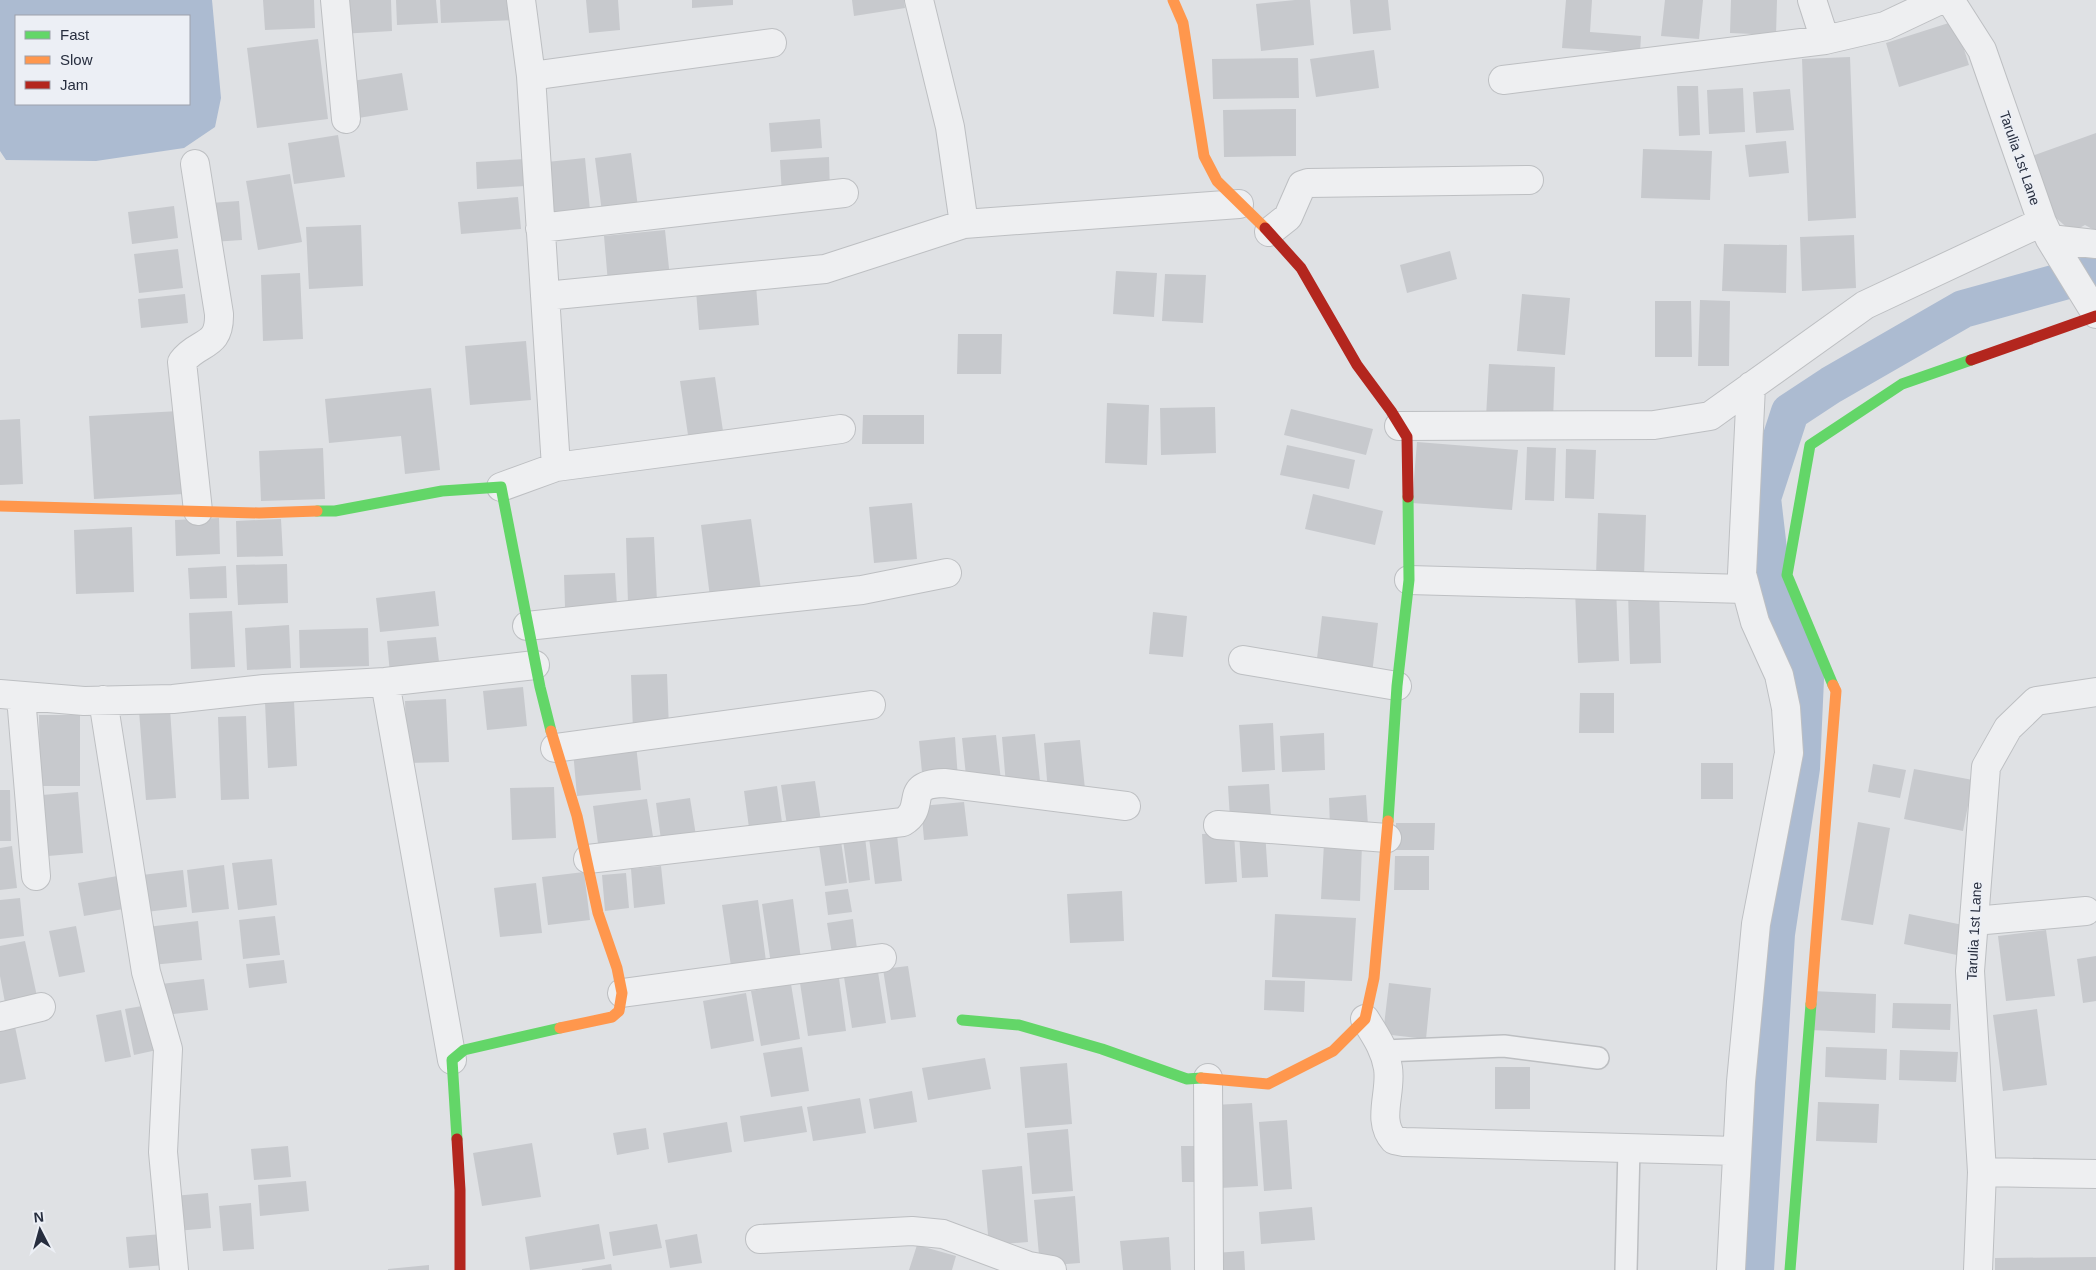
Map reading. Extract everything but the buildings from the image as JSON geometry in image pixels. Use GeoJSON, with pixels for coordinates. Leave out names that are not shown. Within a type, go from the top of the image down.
{"type":"FeatureCollection","features":[{"type":"Feature","properties":{"kind":"street"},"geometry":{"type":"LineString","coordinates":[[335,0],[346,120]]}},
{"type":"Feature","properties":{"kind":"street"},"geometry":{"type":"LineString","coordinates":[[521,0],[530,76],[556,467]]}},
{"type":"Feature","properties":{"kind":"street"},"geometry":{"type":"LineString","coordinates":[[919,0],[950,127],[964,224]]}},
{"type":"Feature","properties":{"kind":"street"},"geometry":{"type":"LineString","coordinates":[[962,1020],[1019,1025],[1102,1049],[1187,1079],[1208,1078],[1268,1084],[1333,1051],[1365,1019],[1374,978],[1387,838],[1397,686],[1409,580],[1407,438],[1357,364],[1301,268],[1269,232],[1217,181],[1204,156],[1183,23],[1173,0]]}},
{"type":"Feature","properties":{"kind":"street"},"geometry":{"type":"LineString","coordinates":[[1812,0],[1824,40]]}},
{"type":"Feature","properties":{"kind":"street"},"geometry":{"type":"LineString","coordinates":[[1503,80],[1824,40],[1884,26],[1940,0]]}},
{"type":"Feature","properties":{"kind":"street","name":"Tarulia 1st Lane"},"geometry":{"type":"LineString","coordinates":[[1950,0],[1982,50],[2049,236],[2093,310]]}},
{"type":"Feature","properties":{"kind":"street"},"geometry":{"type":"LineString","coordinates":[[530,76],[772,43]]}},
{"type":"Feature","properties":{"kind":"street"},"geometry":{"type":"LineString","coordinates":[[195,164],[219,314],[219,328],[213,339],[182,362],[198,511]]}},
{"type":"Feature","properties":{"kind":"street"},"geometry":{"type":"LineString","coordinates":[[1269,232],[1288,217],[1302,185],[1308,183],[1528,180]]}},
{"type":"Feature","properties":{"kind":"street"},"geometry":{"type":"LineString","coordinates":[[540,228],[844,193]]}},
{"type":"Feature","properties":{"kind":"street"},"geometry":{"type":"LineString","coordinates":[[545,296],[825,269],[964,224],[1239,204]]}},
{"type":"Feature","properties":{"kind":"street"},"geometry":{"type":"LineString","coordinates":[[1399,426],[1654,425],[1710,416],[1865,305],[2049,236],[2096,244]]}},
{"type":"Feature","properties":{"kind":"street"},"geometry":{"type":"LineString","coordinates":[[1790,1270],[1836,691],[1787,575],[1810,445],[1902,384],[2093,310]]}},
{"type":"Feature","properties":{"kind":"street"},"geometry":{"type":"LineString","coordinates":[[1731,1270],[1741,1082],[1756,924],[1789,753],[1786,708],[1779,675],[1755,622],[1742,574],[1751,386]]}},
{"type":"Feature","properties":{"kind":"street"},"geometry":{"type":"LineString","coordinates":[[0,506],[198,511],[335,511],[442,491],[501,487],[556,467],[841,430]]}},
{"type":"Feature","properties":{"kind":"street"},"geometry":{"type":"LineString","coordinates":[[452,1060],[464,1050],[612,1017],[619,1011],[622,993],[617,968],[598,912],[588,859],[577,816],[555,748],[535,665],[501,487]]}},
{"type":"Feature","properties":{"kind":"street"},"geometry":{"type":"LineString","coordinates":[[527,626],[862,590],[947,573]]}},
{"type":"Feature","properties":{"kind":"street"},"geometry":{"type":"LineString","coordinates":[[1409,580],[1745,589]]}},
{"type":"Feature","properties":{"kind":"street"},"geometry":{"type":"LineString","coordinates":[[1243,660],[1397,686]]}},
{"type":"Feature","properties":{"kind":"street"},"geometry":{"type":"LineString","coordinates":[[36,876],[10,696],[103,700],[173,699],[264,689],[385,682],[535,665]]}},
{"type":"Feature","properties":{"kind":"street"},"geometry":{"type":"LineString","coordinates":[[385,682],[452,1060],[460,1190],[460,1270]]}},
{"type":"Feature","properties":{"kind":"street","name":"Tarulia 1st Lane"},"geometry":{"type":"LineString","coordinates":[[1978,1270],[1982,1172],[1970,971],[1986,767],[2008,728],[2036,701],[2096,692]]}},
{"type":"Feature","properties":{"kind":"street"},"geometry":{"type":"LineString","coordinates":[[103,700],[146,972],[168,1049],[163,1152],[174,1270]]}},
{"type":"Feature","properties":{"kind":"street"},"geometry":{"type":"LineString","coordinates":[[555,748],[872,706]]}},
{"type":"Feature","properties":{"kind":"street"},"geometry":{"type":"LineString","coordinates":[[588,859],[903,822],[912,814],[919,791],[929,783],[944,782],[1126,806]]}},
{"type":"Feature","properties":{"kind":"street"},"geometry":{"type":"LineString","coordinates":[[1218,825],[1387,838]]}},
{"type":"Feature","properties":{"kind":"street"},"geometry":{"type":"LineString","coordinates":[[1974,921],[2086,911]]}},
{"type":"Feature","properties":{"kind":"street"},"geometry":{"type":"LineString","coordinates":[[622,993],[882,958]]}},
{"type":"Feature","properties":{"kind":"street"},"geometry":{"type":"LineString","coordinates":[[0,1017],[41,1007]]}},
{"type":"Feature","properties":{"kind":"street"},"geometry":{"type":"LineString","coordinates":[[1365,1019],[1384,1051],[1388,1071],[1385,1127],[1394,1140],[1404,1142],[1738,1151]]}},
{"type":"Feature","properties":{"kind":"street"},"geometry":{"type":"LineString","coordinates":[[1208,1078],[1209,1270]]}},
{"type":"Feature","properties":{"kind":"street"},"geometry":{"type":"LineString","coordinates":[[1982,1172],[2096,1174]]}},
{"type":"Feature","properties":{"kind":"street"},"geometry":{"type":"LineString","coordinates":[[760,1239],[912,1231],[943,1234],[1029,1266],[1052,1270]]}},
{"type":"Feature","properties":{"kind":"lane"},"geometry":{"type":"LineString","coordinates":[[1384,1051],[1504,1046],[1598,1058]]}},
{"type":"Feature","properties":{"kind":"lane"},"geometry":{"type":"LineString","coordinates":[[1626,1270],[1629,1148]]}},
{"type":"Feature","properties":{"kind":"water"},"geometry":{"type":"Polygon","coordinates":[[[0,0],[212,0],[221,98],[215,127],[184,148],[96,161],[6,160],[0,151],[0,0]]]}},
{"type":"Feature","properties":{"kind":"waterway"},"geometry":{"type":"LineString","coordinates":[[1755,1270],[1776,934],[1801,768],[1805,679],[1773,593],[1762,498],[1790,412],[1831,385],[1963,309],[2075,278],[2096,275]]}},
{"type":"Feature","properties":{"kind":"traffic: fast"},"geometry":{"type":"LineString","coordinates":[[1833,685],[1787,575],[1810,445],[1902,384],[1971,360]]}},
{"type":"Feature","properties":{"kind":"traffic: fast"},"geometry":{"type":"LineString","coordinates":[[317,511],[335,511],[442,491],[501,487],[540,687],[551,731]]}},
{"type":"Feature","properties":{"kind":"traffic: fast"},"geometry":{"type":"LineString","coordinates":[[1388,821],[1397,686],[1409,580],[1408,497]]}},
{"type":"Feature","properties":{"kind":"traffic: fast"},"geometry":{"type":"LineString","coordinates":[[1790,1270],[1811,1004]]}},
{"type":"Feature","properties":{"kind":"traffic: fast"},"geometry":{"type":"LineString","coordinates":[[962,1020],[1019,1025],[1102,1049],[1187,1079],[1201,1078]]}},
{"type":"Feature","properties":{"kind":"traffic: fast"},"geometry":{"type":"LineString","coordinates":[[457,1139],[452,1060],[464,1050],[560,1028]]}},
{"type":"Feature","properties":{"kind":"traffic: slow"},"geometry":{"type":"LineString","coordinates":[[1173,0],[1183,23],[1204,156],[1217,181],[1265,228]]}},
{"type":"Feature","properties":{"kind":"traffic: slow"},"geometry":{"type":"LineString","coordinates":[[0,506],[259,513],[317,511]]}},
{"type":"Feature","properties":{"kind":"traffic: slow"},"geometry":{"type":"LineString","coordinates":[[1811,1004],[1836,691],[1833,685]]}},
{"type":"Feature","properties":{"kind":"traffic: slow"},"geometry":{"type":"LineString","coordinates":[[551,731],[577,816],[598,913],[617,968],[622,993],[619,1011],[612,1017],[560,1028]]}},
{"type":"Feature","properties":{"kind":"traffic: slow"},"geometry":{"type":"LineString","coordinates":[[1201,1078],[1268,1084],[1333,1051],[1365,1019],[1374,978],[1388,821]]}},
{"type":"Feature","properties":{"kind":"traffic: jam"},"geometry":{"type":"LineString","coordinates":[[1265,228],[1301,268],[1357,365],[1391,411],[1407,437],[1408,497]]}},
{"type":"Feature","properties":{"kind":"traffic: jam"},"geometry":{"type":"LineString","coordinates":[[1971,360],[2096,316]]}},
{"type":"Feature","properties":{"kind":"traffic: jam"},"geometry":{"type":"LineString","coordinates":[[457,1139],[460,1190],[460,1270]]}}]}
